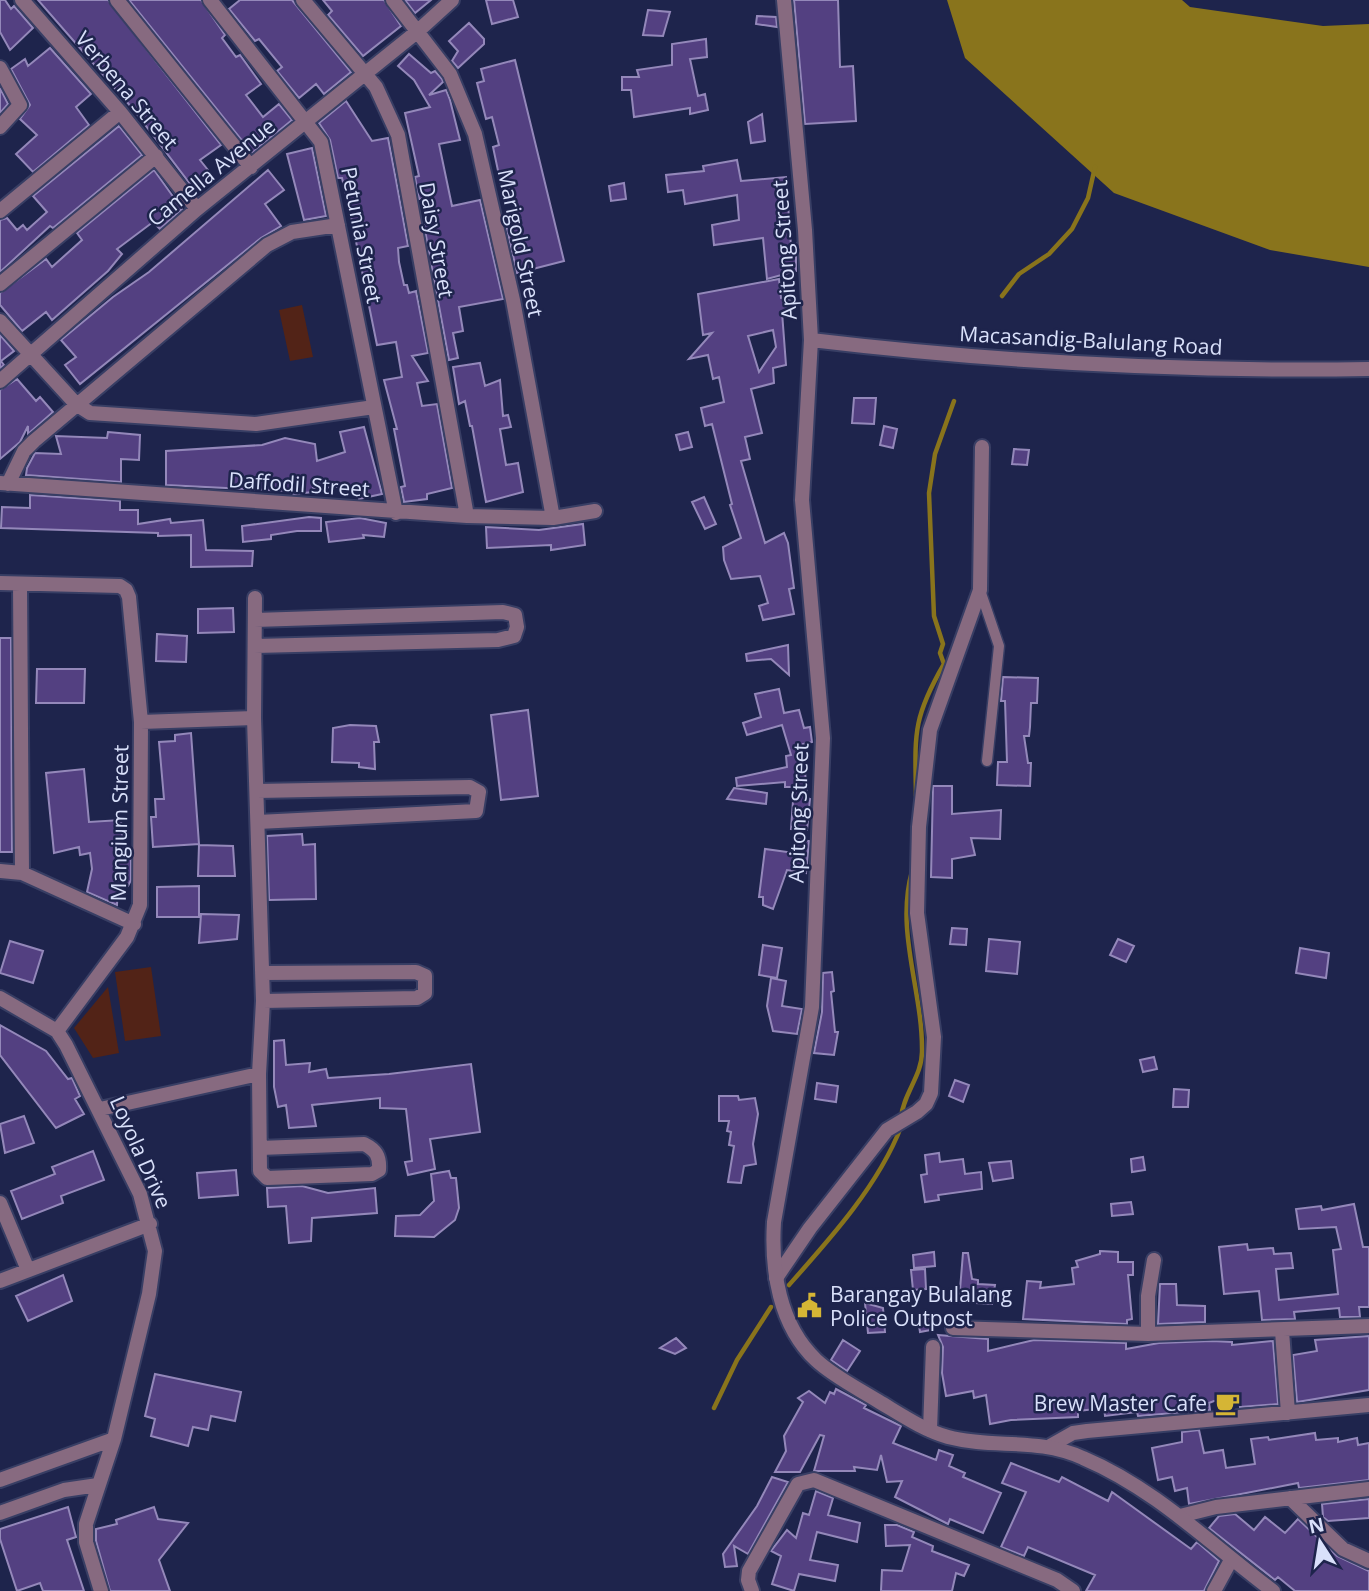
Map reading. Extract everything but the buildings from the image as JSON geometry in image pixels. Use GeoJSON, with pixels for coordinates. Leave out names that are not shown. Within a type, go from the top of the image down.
{"type":"FeatureCollection","features":[{"type":"Feature","properties":{"kind":"street","name":"Verbena Street"},"geometry":{"type":"LineString","coordinates":[[22,0],[120,112],[197,209]]}},
{"type":"Feature","properties":{"kind":"street"},"geometry":{"type":"LineString","coordinates":[[117,0],[251,167]]}},
{"type":"Feature","properties":{"kind":"street","name":"Petunia Street"},"geometry":{"type":"LineString","coordinates":[[210,0],[307,121],[324,151],[396,513]]}},
{"type":"Feature","properties":{"kind":"street","name":"Daisy Street"},"geometry":{"type":"LineString","coordinates":[[303,0],[365,74],[386,104],[398,135],[467,516]]}},
{"type":"Feature","properties":{"kind":"street","name":"Marigold Street"},"geometry":{"type":"LineString","coordinates":[[393,0],[450,74],[464,102],[475,134],[508,276],[553,518]]}},
{"type":"Feature","properties":{"kind":"street","name":"Camella Avenue"},"geometry":{"type":"LineString","coordinates":[[0,381],[197,209],[418,31],[452,0]]}},
{"type":"Feature","properties":{"kind":"street","name":"Apitong Street"},"geometry":{"type":"LineString","coordinates":[[784,0],[805,230],[811,340],[802,500],[822,724],[812,1007],[774,1223],[772,1249],[776,1278],[790,1323],[816,1360],[930,1430],[973,1442],[1050,1446]]}},
{"type":"Feature","properties":{"kind":"street"},"geometry":{"type":"LineString","coordinates":[[0,68],[20,105],[0,127]]}},
{"type":"Feature","properties":{"kind":"street"},"geometry":{"type":"LineString","coordinates":[[0,211],[120,112]]}},
{"type":"Feature","properties":{"kind":"street"},"geometry":{"type":"LineString","coordinates":[[0,284],[156,156]]}},
{"type":"Feature","properties":{"kind":"street"},"geometry":{"type":"LineString","coordinates":[[4,484],[24,451],[76,404],[267,245],[292,232],[338,225]]}},
{"type":"Feature","properties":{"kind":"street"},"geometry":{"type":"LineString","coordinates":[[0,321],[76,404],[90,413],[219,424],[287,421],[374,407]]}},
{"type":"Feature","properties":{"kind":"street","name":"Macasandig-Balulang Road"},"geometry":{"type":"LineString","coordinates":[[811,340],[898,350],[1167,368],[1369,369]]}},
{"type":"Feature","properties":{"kind":"street"},"geometry":{"type":"LineString","coordinates":[[776,1278],[810,1228],[903,1120],[926,1104],[933,1069],[934,1037],[917,913],[924,763],[930,730],[980,590],[982,447]]}},
{"type":"Feature","properties":{"kind":"street","name":"Daffodil Street"},"geometry":{"type":"LineString","coordinates":[[4,484],[396,513],[553,518],[595,511]]}},
{"type":"Feature","properties":{"kind":"street"},"geometry":{"type":"LineString","coordinates":[[0,583],[20,584],[22,873]]}},
{"type":"Feature","properties":{"kind":"street","name":"Mangium Street"},"geometry":{"type":"LineString","coordinates":[[20,584],[120,586],[127,590],[141,722],[140,905],[134,924],[57,1031]]}},
{"type":"Feature","properties":{"kind":"street"},"geometry":{"type":"LineString","coordinates":[[255,598],[254,718],[263,1001],[259,1074],[260,1171],[267,1178],[372,1174],[379,1170],[380,1159],[374,1150],[364,1144],[260,1148]]}},
{"type":"Feature","properties":{"kind":"street"},"geometry":{"type":"LineString","coordinates":[[255,620],[503,612],[515,615],[517,626],[514,636],[498,640],[255,646]]}},
{"type":"Feature","properties":{"kind":"street"},"geometry":{"type":"LineString","coordinates":[[141,722],[254,718]]}},
{"type":"Feature","properties":{"kind":"street"},"geometry":{"type":"LineString","coordinates":[[257,791],[470,787],[479,792],[480,804],[477,811],[258,822]]}},
{"type":"Feature","properties":{"kind":"street"},"geometry":{"type":"LineString","coordinates":[[0,871],[22,873],[134,924]]}},
{"type":"Feature","properties":{"kind":"street"},"geometry":{"type":"LineString","coordinates":[[262,973],[416,972],[425,976],[426,984],[425,993],[417,998],[403,1000],[263,1001]]}},
{"type":"Feature","properties":{"kind":"street"},"geometry":{"type":"LineString","coordinates":[[0,998],[57,1031]]}},
{"type":"Feature","properties":{"kind":"street","name":"Loyola Drive"},"geometry":{"type":"LineString","coordinates":[[57,1031],[100,1109],[150,1224],[155,1267],[114,1439],[86,1524],[86,1542],[101,1591]]}},
{"type":"Feature","properties":{"kind":"street"},"geometry":{"type":"LineString","coordinates":[[100,1109],[259,1074]]}},
{"type":"Feature","properties":{"kind":"street"},"geometry":{"type":"LineString","coordinates":[[0,1203],[28,1270]]}},
{"type":"Feature","properties":{"kind":"street"},"geometry":{"type":"LineString","coordinates":[[0,1281],[150,1224]]}},
{"type":"Feature","properties":{"kind":"street"},"geometry":{"type":"LineString","coordinates":[[1148,1334],[1148,1296],[1154,1260]]}},
{"type":"Feature","properties":{"kind":"street"},"geometry":{"type":"LineString","coordinates":[[953,1328],[1148,1334],[1369,1326]]}},
{"type":"Feature","properties":{"kind":"street"},"geometry":{"type":"LineString","coordinates":[[1282,1331],[1288,1413]]}},
{"type":"Feature","properties":{"kind":"street"},"geometry":{"type":"LineString","coordinates":[[930,1430],[933,1347]]}},
{"type":"Feature","properties":{"kind":"street"},"geometry":{"type":"LineString","coordinates":[[1050,1446],[1073,1433],[1087,1431],[1369,1405]]}},
{"type":"Feature","properties":{"kind":"street"},"geometry":{"type":"LineString","coordinates":[[0,1480],[114,1439]]}},
{"type":"Feature","properties":{"kind":"street"},"geometry":{"type":"LineString","coordinates":[[1050,1446],[1114,1472],[1140,1486],[1273,1591]]}},
{"type":"Feature","properties":{"kind":"street"},"geometry":{"type":"LineString","coordinates":[[752,1591],[748,1580],[749,1571],[798,1484],[814,1480],[1057,1580],[1073,1591]]}},
{"type":"Feature","properties":{"kind":"street"},"geometry":{"type":"LineString","coordinates":[[0,1513],[64,1490],[99,1485]]}},
{"type":"Feature","properties":{"kind":"street"},"geometry":{"type":"LineString","coordinates":[[1180,1516],[1216,1507],[1369,1489]]}},
{"type":"Feature","properties":{"kind":"street"},"geometry":{"type":"LineString","coordinates":[[1290,1498],[1343,1549],[1369,1561]]}},
{"type":"Feature","properties":{"kind":"street"},"geometry":{"type":"LineString","coordinates":[[1213,1591],[1231,1560]]}},
{"type":"Feature","properties":{"kind":"lane"},"geometry":{"type":"LineString","coordinates":[[980,590],[999,646],[986,761]]}},
{"type":"Feature","properties":{"kind":"shaded area"},"geometry":{"type":"Polygon","coordinates":[[[947,0],[1182,0],[1190,7],[1323,26],[1369,24],[1369,267],[1270,250],[1114,193],[965,58],[947,0]]]}},
{"type":"Feature","properties":{"kind":"shaded area"},"geometry":{"type":"Polygon","coordinates":[[[302,305],[313,357],[290,361],[279,310],[302,305]]]}},
{"type":"Feature","properties":{"kind":"shaded area"},"geometry":{"type":"Polygon","coordinates":[[[151,967],[161,1036],[125,1041],[115,972],[151,967]]]}},
{"type":"Feature","properties":{"kind":"shaded area"},"geometry":{"type":"Polygon","coordinates":[[[108,987],[119,1053],[93,1058],[74,1028],[108,987]]]}},
{"type":"Feature","properties":{"kind":"waterway"},"geometry":{"type":"LineString","coordinates":[[1002,296],[1019,274],[1049,254],[1072,229],[1088,198],[1095,167]]}},
{"type":"Feature","properties":{"kind":"waterway"},"geometry":{"type":"LineString","coordinates":[[916,796],[915,757],[918,728],[926,699],[944,664],[940,653],[943,644],[934,616],[929,493],[935,454],[954,401]]}},
{"type":"Feature","properties":{"kind":"waterway"},"geometry":{"type":"LineString","coordinates":[[901,1118],[902,1109],[919,1069],[922,1052],[908,939],[908,894],[912,871]]}},
{"type":"Feature","properties":{"kind":"waterway"},"geometry":{"type":"LineString","coordinates":[[789,1285],[866,1191],[880,1170],[901,1127]]}},
{"type":"Feature","properties":{"kind":"waterway"},"geometry":{"type":"LineString","coordinates":[[714,1408],[737,1360],[771,1307]]}},
{"type":"Feature","properties":{"kind":"place","name":"Barangay Bulalang Police Outpost"},"geometry":{"type":"Point","coordinates":[810,1306]}},
{"type":"Feature","properties":{"kind":"place","name":"Brew Master Cafe"},"geometry":{"type":"Point","coordinates":[1227,1403]}}]}
